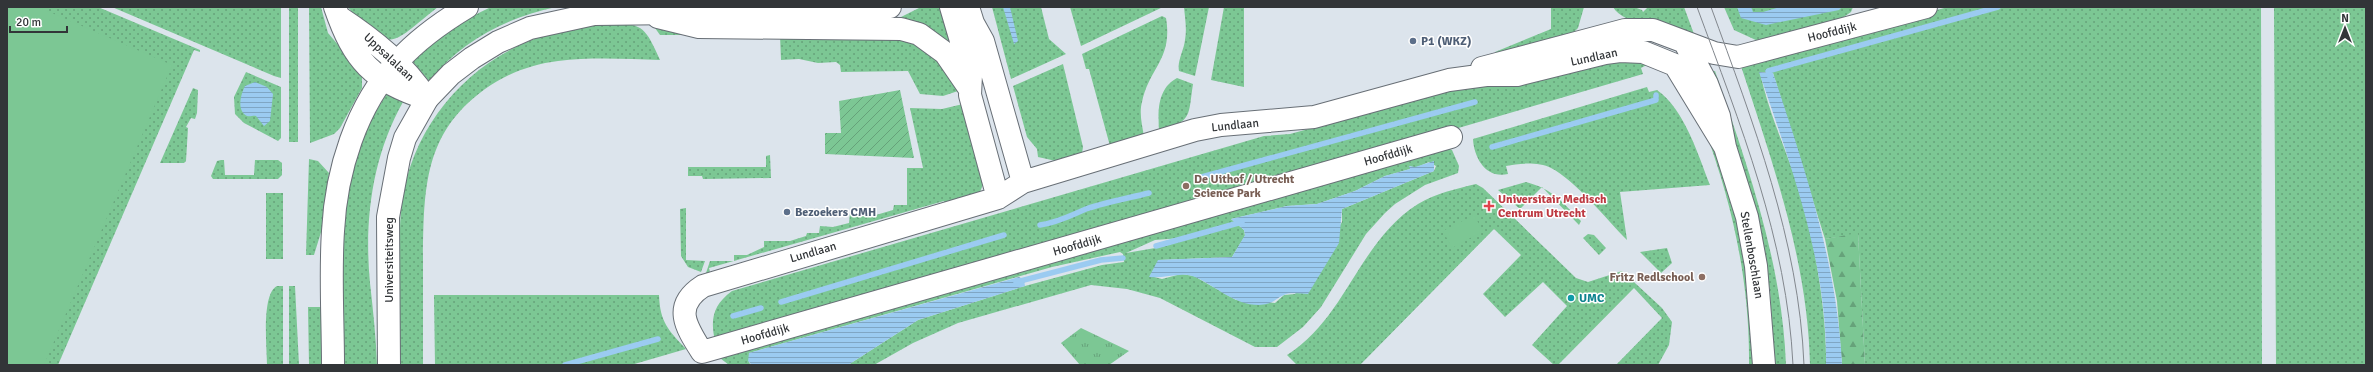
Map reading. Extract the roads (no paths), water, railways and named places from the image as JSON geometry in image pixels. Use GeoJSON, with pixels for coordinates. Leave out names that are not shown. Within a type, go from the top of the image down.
{"type":"FeatureCollection","features":[{"type":"Feature","properties":{"kind":"street"},"geometry":{"type":"LineString","coordinates":[[333,365],[332,230],[342,172],[357,124],[374,91],[397,61],[440,24],[467,7]]}},
{"type":"Feature","properties":{"kind":"street","name":"Universiteitsweg"},"geometry":{"type":"LineString","coordinates":[[389,365],[388,217],[399,158],[406,138],[428,99],[446,79],[472,58],[498,42],[530,28],[594,14],[841,11],[890,7]]}},
{"type":"Feature","properties":{"kind":"street"},"geometry":{"type":"LineString","coordinates":[[951,7],[971,75],[969,88],[998,198]]}},
{"type":"Feature","properties":{"kind":"street"},"geometry":{"type":"LineString","coordinates":[[968,7],[973,23],[983,41],[1023,182]]}},
{"type":"Feature","properties":{"kind":"street"},"geometry":{"type":"LineString","coordinates":[[979,7],[984,22],[983,41]]}},
{"type":"Feature","properties":{"kind":"street","name":"Hoofddijk"},"geometry":{"type":"LineString","coordinates":[[1697,64],[1926,7]]}},
{"type":"Feature","properties":{"kind":"street","name":"Uppsalalaan"},"geometry":{"type":"LineString","coordinates":[[337,12],[397,61],[412,77],[428,99]]}},
{"type":"Feature","properties":{"kind":"street","name":"Uppsalalaan"},"geometry":{"type":"LineString","coordinates":[[337,12],[347,41],[354,52],[382,80],[428,99]]}},
{"type":"Feature","properties":{"kind":"street"},"geometry":{"type":"LineString","coordinates":[[640,13],[699,26],[901,29],[919,34],[945,53],[955,65],[960,78],[969,88]]}},
{"type":"Feature","properties":{"kind":"street","name":"Lundlaan"},"geometry":{"type":"LineString","coordinates":[[1486,75],[1625,30],[1653,30],[1685,43]]}},
{"type":"Feature","properties":{"kind":"street","name":"Lundlaan"},"geometry":{"type":"LineString","coordinates":[[1449,80],[1459,74],[1600,39],[1639,42],[1697,64]]}},
{"type":"Feature","properties":{"kind":"street"},"geometry":{"type":"LineString","coordinates":[[1685,43],[1733,56]]}},
{"type":"Feature","properties":{"kind":"street"},"geometry":{"type":"LineString","coordinates":[[1685,43],[1697,64],[1698,86]]}},
{"type":"Feature","properties":{"kind":"street","name":"Lundlaan"},"geometry":{"type":"LineString","coordinates":[[702,352],[689,332],[684,311],[686,301],[692,293],[703,286],[998,198],[1023,182],[1195,130],[1221,125],[1314,117],[1449,80],[1486,75],[1517,75],[1605,53],[1620,51],[1643,52],[1675,65],[1698,86]]}},
{"type":"Feature","properties":{"kind":"street","name":"Stellenboschlaan"},"geometry":{"type":"LineString","coordinates":[[1698,86],[1719,116],[1725,147],[1747,217],[1754,252],[1763,335],[1764,365]]}},
{"type":"Feature","properties":{"kind":"street","name":"Hoofddijk"},"geometry":{"type":"LineString","coordinates":[[702,352],[1451,137]]}},
{"type":"Feature","properties":{"kind":"water"},"geometry":{"type":"Polygon","coordinates":[[[1003,7],[1010,7],[1018,41],[1014,44],[1003,7]]]}},
{"type":"Feature","properties":{"kind":"water"},"geometry":{"type":"Polygon","coordinates":[[[1737,7],[1751,7],[1753,12],[1763,12],[1780,7],[1842,7],[1839,10],[1766,25],[1741,18],[1737,7]]]}},
{"type":"Feature","properties":{"kind":"water"},"geometry":{"type":"Polygon","coordinates":[[[1759,72],[1773,73],[1808,181],[1818,217],[1834,290],[1842,365],[1826,365],[1825,327],[1821,290],[1814,253],[1795,179],[1759,72]]]}},
{"type":"Feature","properties":{"kind":"water"},"geometry":{"type":"Polygon","coordinates":[[[255,82],[267,87],[273,94],[270,121],[264,126],[256,116],[247,116],[241,110],[240,106],[242,93],[245,86],[255,82]]]}},
{"type":"Feature","properties":{"kind":"water"},"geometry":{"type":"Polygon","coordinates":[[[1434,161],[1434,171],[1342,209],[1339,243],[1308,294],[1296,293],[1284,295],[1268,304],[1259,305],[1233,299],[1190,275],[1149,277],[1158,260],[1232,257],[1245,235],[1244,230],[1231,219],[1287,206],[1317,204],[1355,191],[1385,176],[1410,169],[1409,166],[1415,167],[1434,161]]]}},
{"type":"Feature","properties":{"kind":"water"},"geometry":{"type":"Polygon","coordinates":[[[1019,277],[1024,280],[1025,286],[918,320],[848,365],[752,365],[748,361],[749,353],[1019,277]]]}},
{"type":"Feature","properties":{"kind":"waterway"},"geometry":{"type":"LineString","coordinates":[[1771,80],[1768,71],[1998,7]]}},
{"type":"Feature","properties":{"kind":"waterway"},"geometry":{"type":"LineString","coordinates":[[1492,147],[1656,100],[1656,95]]}},
{"type":"Feature","properties":{"kind":"waterway"},"geometry":{"type":"LineString","coordinates":[[1198,178],[1475,102]]}},
{"type":"Feature","properties":{"kind":"waterway"},"geometry":{"type":"LineString","coordinates":[[1040,225],[1047,224],[1109,202],[1149,193]]}},
{"type":"Feature","properties":{"kind":"waterway"},"geometry":{"type":"LineString","coordinates":[[1156,246],[1242,222]]}},
{"type":"Feature","properties":{"kind":"waterway"},"geometry":{"type":"LineString","coordinates":[[781,302],[1004,235]]}},
{"type":"Feature","properties":{"kind":"waterway"},"geometry":{"type":"LineString","coordinates":[[1016,282],[1101,260],[1123,258]]}},
{"type":"Feature","properties":{"kind":"waterway"},"geometry":{"type":"LineString","coordinates":[[733,316],[761,308]]}},
{"type":"Feature","properties":{"kind":"waterway"},"geometry":{"type":"LineString","coordinates":[[565,365],[658,339]]}},
{"type":"Feature","properties":{"kind":"tram line"},"geometry":{"type":"LineString","coordinates":[[1697,7],[1745,138],[1771,227],[1782,272],[1789,318],[1793,365]]}},
{"type":"Feature","properties":{"kind":"tram line"},"geometry":{"type":"LineString","coordinates":[[1711,7],[1758,138],[1783,227],[1793,273],[1800,318],[1804,365]]}},
{"type":"Feature","properties":{"kind":"place","name":"P1 (WKZ)"},"geometry":{"type":"Point","coordinates":[1413,41]}},
{"type":"Feature","properties":{"kind":"place","name":"De Uithof / Utrecht Science Park"},"geometry":{"type":"Point","coordinates":[1186,186]}},
{"type":"Feature","properties":{"kind":"place","name":"Universitair Medisch Centrum Utrecht"},"geometry":{"type":"Point","coordinates":[1489,206]}},
{"type":"Feature","properties":{"kind":"place","name":"Bezoekers CMH"},"geometry":{"type":"Point","coordinates":[787,212]}},
{"type":"Feature","properties":{"kind":"place","name":"Fritz Redlschool"},"geometry":{"type":"Point","coordinates":[1702,277]}},
{"type":"Feature","properties":{"kind":"place","name":"UMC"},"geometry":{"type":"Point","coordinates":[1571,298]}}]}
